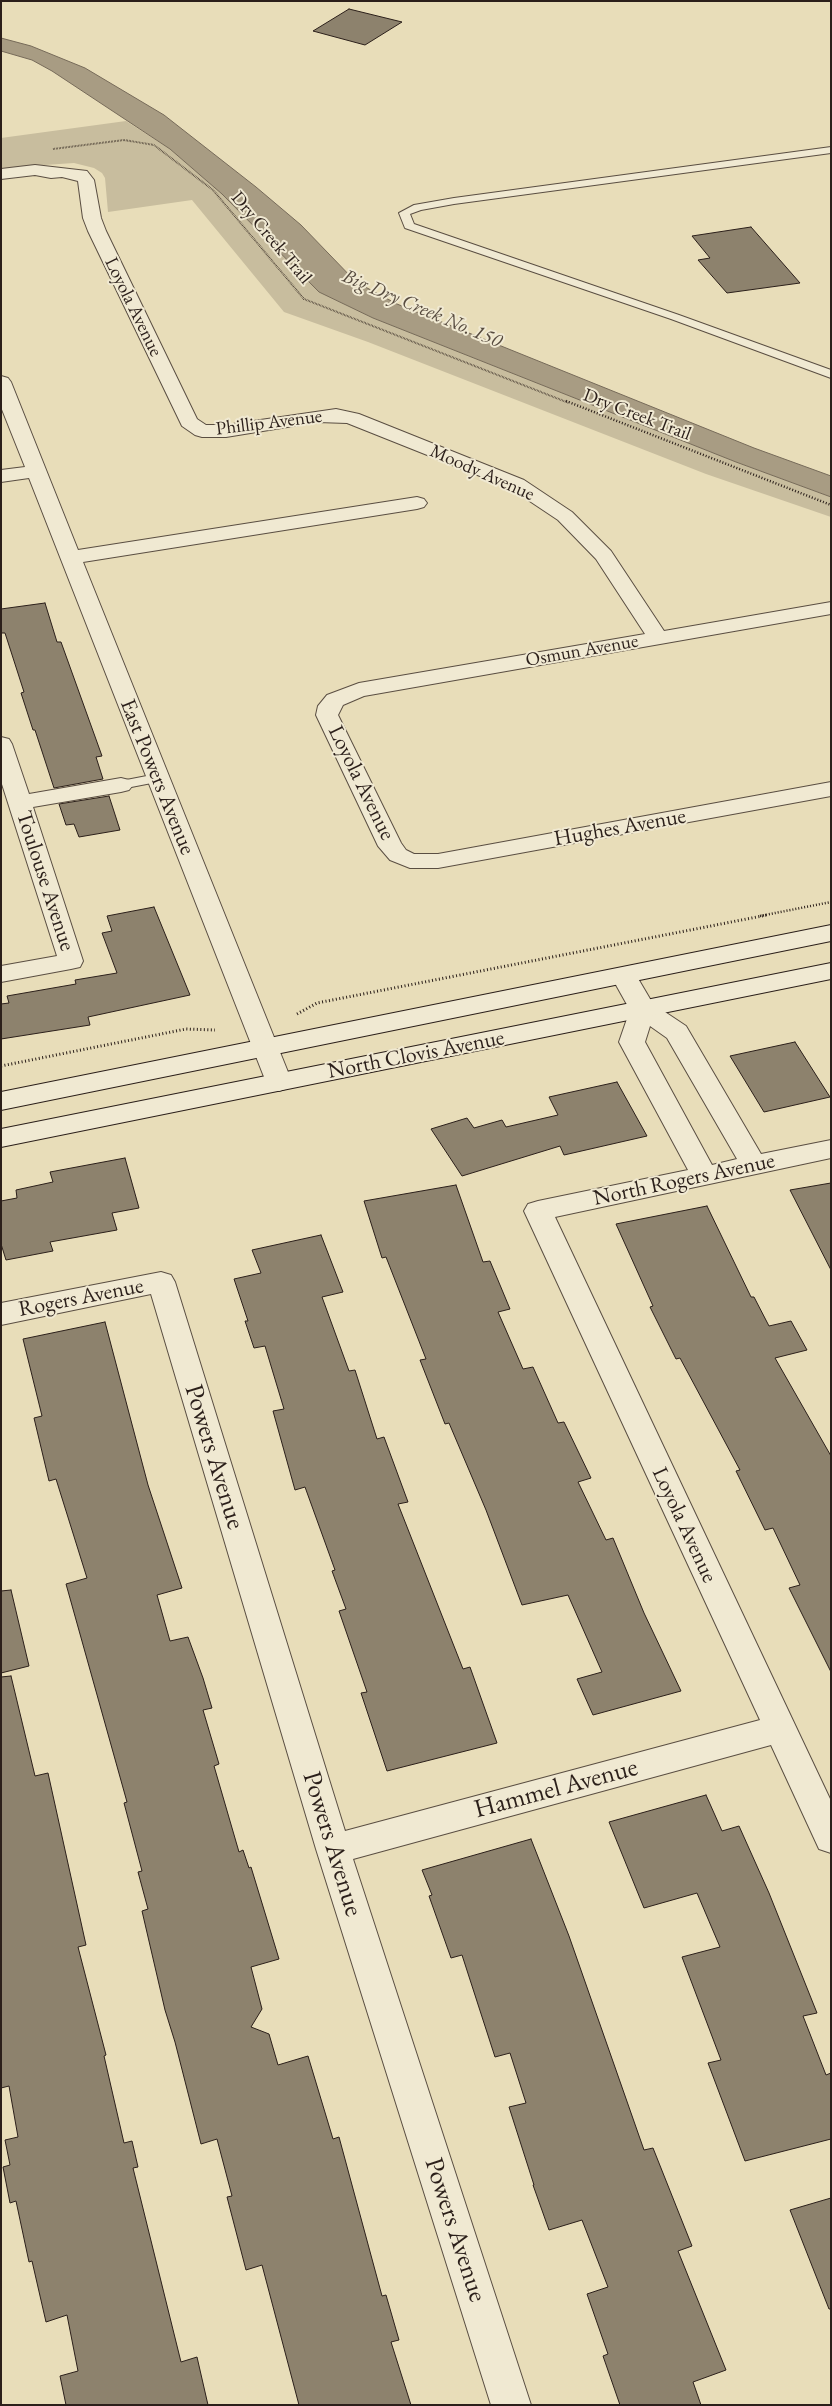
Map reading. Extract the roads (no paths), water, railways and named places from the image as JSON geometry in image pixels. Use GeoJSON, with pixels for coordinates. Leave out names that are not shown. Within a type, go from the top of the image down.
{"type":"FeatureCollection","features":[{"type":"Feature","properties":{"kind":"street","name":"Loyola Avenue"},"geometry":{"type":"LineString","coordinates":[[2,181],[38,179],[52,173],[73,172],[81,175],[86,180],[92,218],[102,243],[189,422],[202,431]]}},
{"type":"Feature","properties":{"kind":"street","name":"East Powers Avenue"},"geometry":{"type":"LineString","coordinates":[[1,382],[279,1082]]}},
{"type":"Feature","properties":{"kind":"street","name":"Phillip Avenue"},"geometry":{"type":"LineString","coordinates":[[202,431],[226,431],[336,415]]}},
{"type":"Feature","properties":{"kind":"street","name":"Moody Avenue"},"geometry":{"type":"LineString","coordinates":[[336,415],[352,418],[492,473],[516,484],[565,516],[604,555],[658,638]]}},
{"type":"Feature","properties":{"kind":"street"},"geometry":{"type":"LineString","coordinates":[[1,476],[35,471]]}},
{"type":"Feature","properties":{"kind":"street"},"geometry":{"type":"LineString","coordinates":[[70,558],[417,503]]}},
{"type":"Feature","properties":{"kind":"street","name":"Osmun Avenue"},"geometry":{"type":"LineString","coordinates":[[335,700],[359,690],[831,608]]}},
{"type":"Feature","properties":{"kind":"street","name":"Loyola Avenue"},"geometry":{"type":"LineString","coordinates":[[335,700],[329,706],[327,715],[390,846],[398,855],[410,861]]}},
{"type":"Feature","properties":{"kind":"street","name":"Toulouse Avenue"},"geometry":{"type":"LineString","coordinates":[[1,744],[71,961],[1,974]]}},
{"type":"Feature","properties":{"kind":"street"},"geometry":{"type":"LineString","coordinates":[[20,802],[121,785]]}},
{"type":"Feature","properties":{"kind":"street","name":"Hughes Avenue"},"geometry":{"type":"LineString","coordinates":[[410,861],[438,862],[831,789]]}},
{"type":"Feature","properties":{"kind":"street","name":"North Clovis Avenue"},"geometry":{"type":"LineString","coordinates":[[1,1101],[831,934]]}},
{"type":"Feature","properties":{"kind":"street","name":"North Clovis Avenue"},"geometry":{"type":"LineString","coordinates":[[1,1138],[831,971]]}},
{"type":"Feature","properties":{"kind":"street"},"geometry":{"type":"LineString","coordinates":[[624,976],[643,1010],[677,1033],[754,1165]]}},
{"type":"Feature","properties":{"kind":"street"},"geometry":{"type":"LineString","coordinates":[[643,1010],[632,1042],[705,1176]]}},
{"type":"Feature","properties":{"kind":"street","name":"North Rogers Avenue"},"geometry":{"type":"LineString","coordinates":[[538,1211],[831,1149]]}},
{"type":"Feature","properties":{"kind":"street","name":"Loyola Avenue"},"geometry":{"type":"LineString","coordinates":[[538,1211],[831,1838]]}},
{"type":"Feature","properties":{"kind":"street","name":"Rogers Avenue"},"geometry":{"type":"LineString","coordinates":[[1,1314],[161,1282]]}},
{"type":"Feature","properties":{"kind":"street","name":"Powers Avenue"},"geometry":{"type":"LineString","coordinates":[[161,1282],[333,1849],[511,2405]]}},
{"type":"Feature","properties":{"kind":"street","name":"Hammel Avenue"},"geometry":{"type":"LineString","coordinates":[[333,1849],[779,1729]]}},
{"type":"Feature","properties":{"kind":"lane"},"geometry":{"type":"LineString","coordinates":[[831,150],[463,200],[418,207],[404,213],[409,226],[675,317],[831,374]]}},
{"type":"Feature","properties":{"kind":"lane"},"geometry":{"type":"LineString","coordinates":[[121,785],[157,778]]}},
{"type":"Feature","properties":{"kind":"water label","name":"Big Dry Creek No. 150"},"geometry":{"type":"Point","coordinates":[422,309]}}]}
